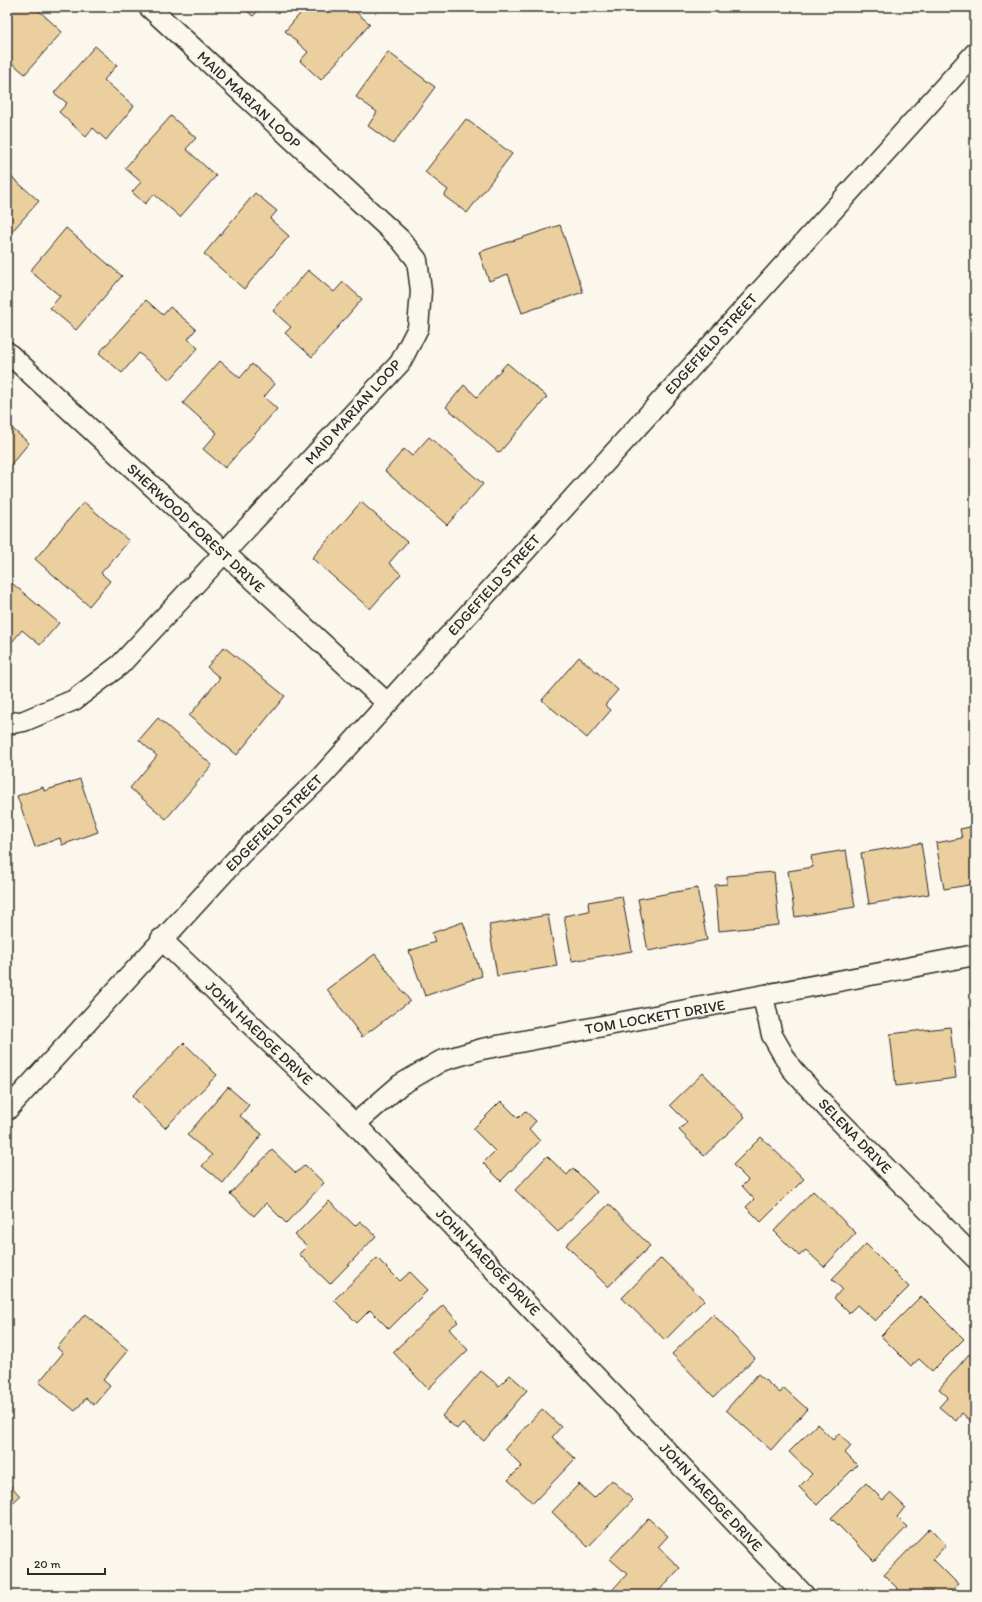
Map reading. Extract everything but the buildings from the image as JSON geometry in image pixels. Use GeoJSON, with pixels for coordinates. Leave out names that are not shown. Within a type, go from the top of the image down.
{"type":"FeatureCollection","features":[{"type":"Feature","properties":{"kind":"street","name":"MAID MARIAN LOOP"},"geometry":{"type":"LineString","coordinates":[[7,724],[24,721],[74,700],[120,665],[400,362],[418,328],[420,284],[417,260],[400,239],[149,7]]}},
{"type":"Feature","properties":{"kind":"street","name":"EDGEFIELD STREET"},"geometry":{"type":"LineString","coordinates":[[7,1110],[161,939],[242,853],[322,776],[975,53]]}},
{"type":"Feature","properties":{"kind":"street","name":"SHERWOOD FOREST DRIVE"},"geometry":{"type":"LineString","coordinates":[[7,352],[387,703]]}},
{"type":"Feature","properties":{"kind":"street","name":"JOHN HAEDGE DRIVE"},"geometry":{"type":"LineString","coordinates":[[161,939],[355,1124],[804,1595]]}},
{"type":"Feature","properties":{"kind":"street","name":"TOM LOCKETT DRIVE"},"geometry":{"type":"LineString","coordinates":[[355,1124],[400,1085],[441,1061],[482,1049],[763,997],[975,955]]}},
{"type":"Feature","properties":{"kind":"street","name":"SELENA DRIVE"},"geometry":{"type":"LineString","coordinates":[[763,997],[772,1035],[791,1068],[828,1109],[975,1258]]}}]}
